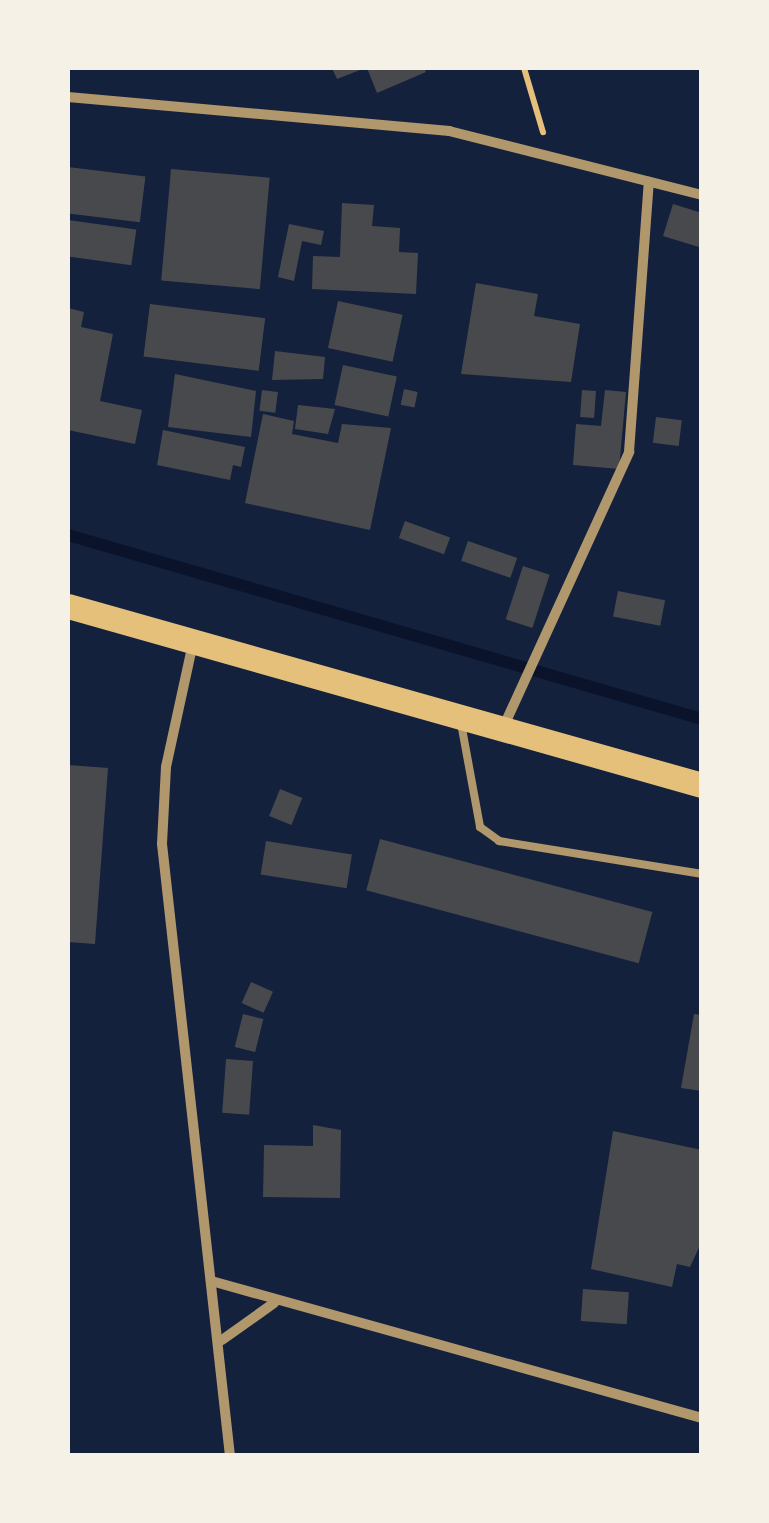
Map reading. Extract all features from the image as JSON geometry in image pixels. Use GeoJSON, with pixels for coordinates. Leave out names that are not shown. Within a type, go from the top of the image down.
{"type":"FeatureCollection","features":[{"type":"Feature","properties":{"kind":"main road"},"geometry":{"type":"LineString","coordinates":[[68,606],[460,720],[702,785]]}},
{"type":"Feature","properties":{"kind":"street"},"geometry":{"type":"LineString","coordinates":[[68,98],[449,131],[702,195]]}},
{"type":"Feature","properties":{"kind":"street"},"geometry":{"type":"LineString","coordinates":[[502,731],[629,452],[650,182]]}},
{"type":"Feature","properties":{"kind":"street"},"geometry":{"type":"LineString","coordinates":[[194,642],[166,767],[162,844],[222,1340],[230,1456]]}},
{"type":"Feature","properties":{"kind":"street"},"geometry":{"type":"LineString","coordinates":[[215,1282],[274,1303],[702,1418]]}},
{"type":"Feature","properties":{"kind":"street"},"geometry":{"type":"LineString","coordinates":[[222,1340],[274,1303]]}},
{"type":"Feature","properties":{"kind":"lane"},"geometry":{"type":"LineString","coordinates":[[460,720],[480,827],[499,842],[702,874]]}},
{"type":"Feature","properties":{"kind":"path"},"geometry":{"type":"LineString","coordinates":[[524,68],[551,157]]}},
{"type":"Feature","properties":{"kind":"building"},"geometry":{"type":"Polygon","coordinates":[[[332,68],[365,68],[337,79],[332,68]]]}},
{"type":"Feature","properties":{"kind":"building"},"geometry":{"type":"Polygon","coordinates":[[[367,68],[424,68],[426,72],[377,93],[367,68]]]}},
{"type":"Feature","properties":{"kind":"building"},"geometry":{"type":"Polygon","coordinates":[[[68,167],[145,177],[140,222],[68,213],[68,167]]]}},
{"type":"Feature","properties":{"kind":"building"},"geometry":{"type":"Polygon","coordinates":[[[171,169],[270,178],[260,289],[161,281],[171,169]]]}},
{"type":"Feature","properties":{"kind":"building"},"geometry":{"type":"Polygon","coordinates":[[[342,203],[374,205],[372,226],[400,228],[399,252],[418,253],[416,294],[312,289],[313,256],[340,257],[342,203]]]}},
{"type":"Feature","properties":{"kind":"building"},"geometry":{"type":"Polygon","coordinates":[[[673,204],[702,213],[702,248],[663,236],[673,204]]]}},
{"type":"Feature","properties":{"kind":"building"},"geometry":{"type":"Polygon","coordinates":[[[68,220],[136,230],[131,265],[68,256],[68,220]]]}},
{"type":"Feature","properties":{"kind":"building"},"geometry":{"type":"Polygon","coordinates":[[[289,224],[324,231],[321,245],[302,241],[294,281],[278,277],[289,224]]]}},
{"type":"Feature","properties":{"kind":"building"},"geometry":{"type":"Polygon","coordinates":[[[476,283],[538,294],[534,316],[580,324],[571,382],[461,374],[476,283]]]}},
{"type":"Feature","properties":{"kind":"building"},"geometry":{"type":"Polygon","coordinates":[[[338,301],[403,315],[393,362],[328,348],[338,301]]]}},
{"type":"Feature","properties":{"kind":"building"},"geometry":{"type":"Polygon","coordinates":[[[150,304],[265,318],[259,371],[144,357],[150,304]]]}},
{"type":"Feature","properties":{"kind":"building"},"geometry":{"type":"Polygon","coordinates":[[[68,308],[84,312],[81,327],[113,334],[100,401],[142,410],[135,444],[68,430],[68,308]]]}},
{"type":"Feature","properties":{"kind":"building"},"geometry":{"type":"Polygon","coordinates":[[[275,351],[325,357],[323,379],[272,380],[275,351]]]}},
{"type":"Feature","properties":{"kind":"building"},"geometry":{"type":"Polygon","coordinates":[[[343,365],[397,376],[388,417],[334,405],[343,365]]]}},
{"type":"Feature","properties":{"kind":"building"},"geometry":{"type":"Polygon","coordinates":[[[175,374],[256,391],[251,437],[168,427],[175,374]]]}},
{"type":"Feature","properties":{"kind":"building"},"geometry":{"type":"Polygon","coordinates":[[[404,389],[418,392],[414,408],[401,405],[404,389]]]}},
{"type":"Feature","properties":{"kind":"building"},"geometry":{"type":"Polygon","coordinates":[[[262,390],[278,392],[275,413],[259,411],[262,390]]]}},
{"type":"Feature","properties":{"kind":"building"},"geometry":{"type":"Polygon","coordinates":[[[582,390],[596,391],[594,418],[580,417],[582,390]]]}},
{"type":"Feature","properties":{"kind":"building"},"geometry":{"type":"Polygon","coordinates":[[[605,390],[626,392],[619,469],[573,465],[576,424],[601,426],[605,390]]]}},
{"type":"Feature","properties":{"kind":"building"},"geometry":{"type":"Polygon","coordinates":[[[298,405],[335,409],[328,434],[295,429],[298,405]]]}},
{"type":"Feature","properties":{"kind":"building"},"geometry":{"type":"Polygon","coordinates":[[[263,414],[294,421],[292,434],[338,443],[342,424],[391,428],[370,530],[245,503],[263,414]]]}},
{"type":"Feature","properties":{"kind":"building"},"geometry":{"type":"Polygon","coordinates":[[[656,417],[682,420],[679,446],[653,443],[656,417]]]}},
{"type":"Feature","properties":{"kind":"building"},"geometry":{"type":"Polygon","coordinates":[[[163,430],[245,447],[241,467],[233,465],[230,480],[157,465],[163,430]]]}},
{"type":"Feature","properties":{"kind":"building"},"geometry":{"type":"Polygon","coordinates":[[[405,521],[450,537],[444,554],[399,538],[405,521]]]}},
{"type":"Feature","properties":{"kind":"building"},"geometry":{"type":"Polygon","coordinates":[[[468,541],[517,558],[510,578],[461,561],[468,541]]]}},
{"type":"Feature","properties":{"kind":"building"},"geometry":{"type":"Polygon","coordinates":[[[523,566],[550,575],[532,628],[506,619],[523,566]]]}},
{"type":"Feature","properties":{"kind":"building"},"geometry":{"type":"Polygon","coordinates":[[[618,591],[665,600],[660,626],[613,617],[618,591]]]}},
{"type":"Feature","properties":{"kind":"building"},"geometry":{"type":"Polygon","coordinates":[[[68,765],[108,768],[95,944],[68,942],[68,765]]]}},
{"type":"Feature","properties":{"kind":"building"},"geometry":{"type":"Polygon","coordinates":[[[280,789],[302,798],[291,825],[269,816],[280,789]]]}},
{"type":"Feature","properties":{"kind":"building"},"geometry":{"type":"Polygon","coordinates":[[[380,839],[652,912],[639,963],[366,890],[380,839]]]}},
{"type":"Feature","properties":{"kind":"building"},"geometry":{"type":"Polygon","coordinates":[[[266,841],[352,855],[347,888],[261,875],[266,841]]]}},
{"type":"Feature","properties":{"kind":"building"},"geometry":{"type":"Polygon","coordinates":[[[251,982],[273,992],[264,1013],[242,1003],[251,982]]]}},
{"type":"Feature","properties":{"kind":"building"},"geometry":{"type":"Polygon","coordinates":[[[243,1014],[263,1019],[255,1052],[235,1047],[243,1014]]]}},
{"type":"Feature","properties":{"kind":"building"},"geometry":{"type":"Polygon","coordinates":[[[694,1014],[702,1015],[702,1091],[681,1088],[694,1014]]]}},
{"type":"Feature","properties":{"kind":"building"},"geometry":{"type":"Polygon","coordinates":[[[226,1059],[253,1061],[249,1115],[222,1113],[226,1059]]]}},
{"type":"Feature","properties":{"kind":"building"},"geometry":{"type":"Polygon","coordinates":[[[313,1125],[341,1130],[340,1198],[263,1197],[264,1145],[313,1146],[313,1125]]]}},
{"type":"Feature","properties":{"kind":"building"},"geometry":{"type":"Polygon","coordinates":[[[613,1131],[702,1150],[702,1241],[690,1267],[677,1264],[672,1287],[591,1269],[613,1131]]]}},
{"type":"Feature","properties":{"kind":"building"},"geometry":{"type":"Polygon","coordinates":[[[583,1289],[629,1292],[627,1324],[581,1321],[583,1289]]]}},
{"type":"Feature","properties":{"kind":"waterway"},"geometry":{"type":"LineString","coordinates":[[68,535],[702,719]]}}]}
